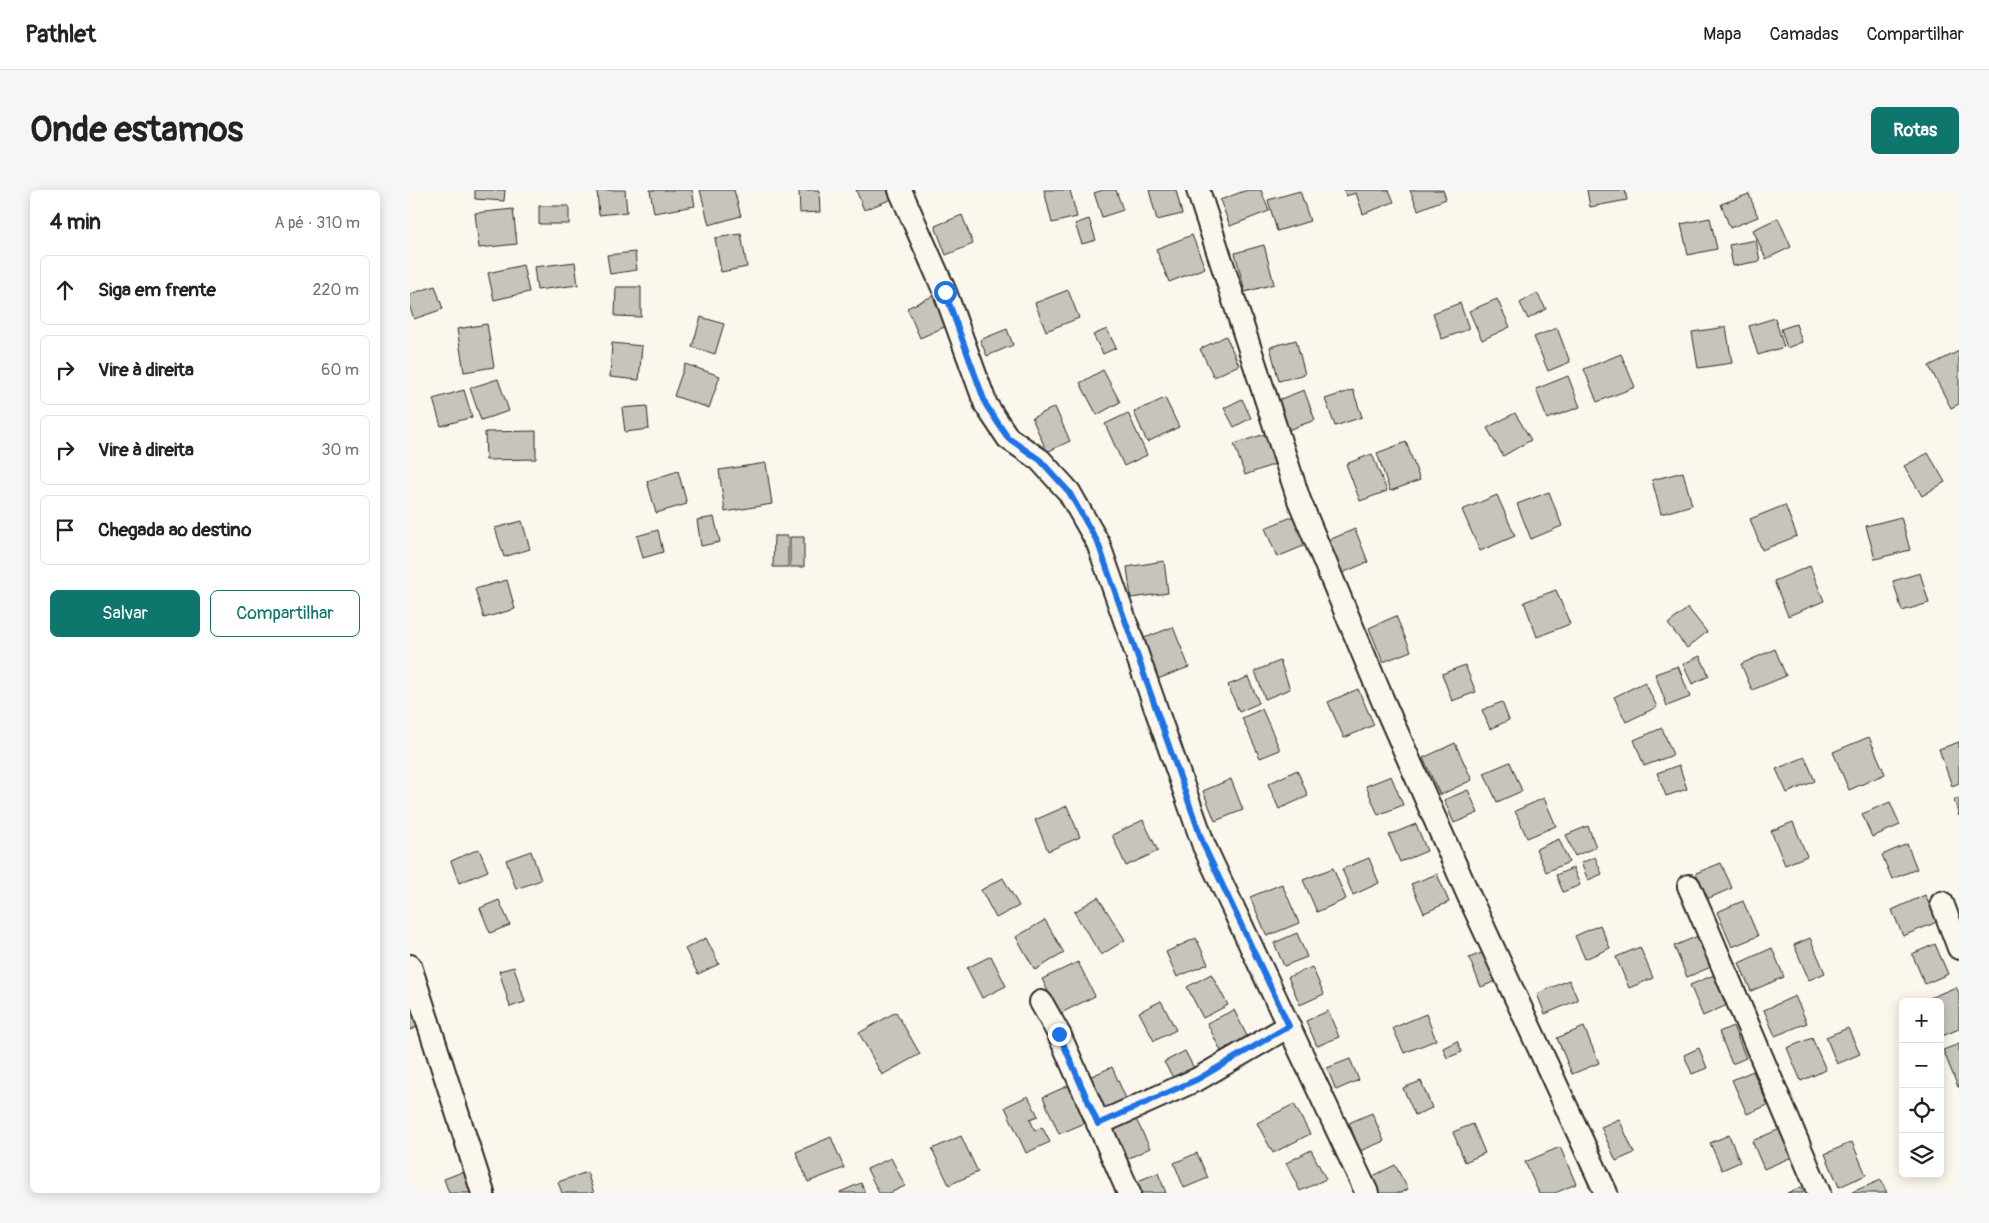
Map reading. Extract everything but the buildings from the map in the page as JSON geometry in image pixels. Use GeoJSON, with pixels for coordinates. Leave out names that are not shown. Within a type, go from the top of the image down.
{"type":"FeatureCollection","features":[{"type":"Feature","properties":{"kind":"street"},"geometry":{"type":"LineString","coordinates":[[900,190],[945,292],[986,405],[1008,438],[1040,460],[1069,492],[1098,543],[1204,846],[1367,1193]]}},
{"type":"Feature","properties":{"kind":"street"},"geometry":{"type":"LineString","coordinates":[[1198,190],[1299,500],[1468,894],[1606,1193]]}},
{"type":"Feature","properties":{"kind":"street"},"geometry":{"type":"LineString","coordinates":[[1688,886],[1819,1193]]}},
{"type":"Feature","properties":{"kind":"street"},"geometry":{"type":"LineString","coordinates":[[1942,903],[1959,948]]}},
{"type":"Feature","properties":{"kind":"street"},"geometry":{"type":"LineString","coordinates":[[410,966],[483,1193]]}},
{"type":"Feature","properties":{"kind":"street"},"geometry":{"type":"LineString","coordinates":[[1041,1002],[1059,1034],[1129,1193]]}},
{"type":"Feature","properties":{"kind":"street"},"geometry":{"type":"LineString","coordinates":[[1098,1124],[1198,1079],[1289,1026]]}},
{"type":"Feature","properties":{"kind":"route"},"geometry":{"type":"LineString","coordinates":[[945,292],[986,405],[1008,438],[1040,460],[1069,492],[1098,543],[1121,614],[1204,846],[1289,1026],[1198,1079],[1098,1124],[1059,1034]]}}]}
